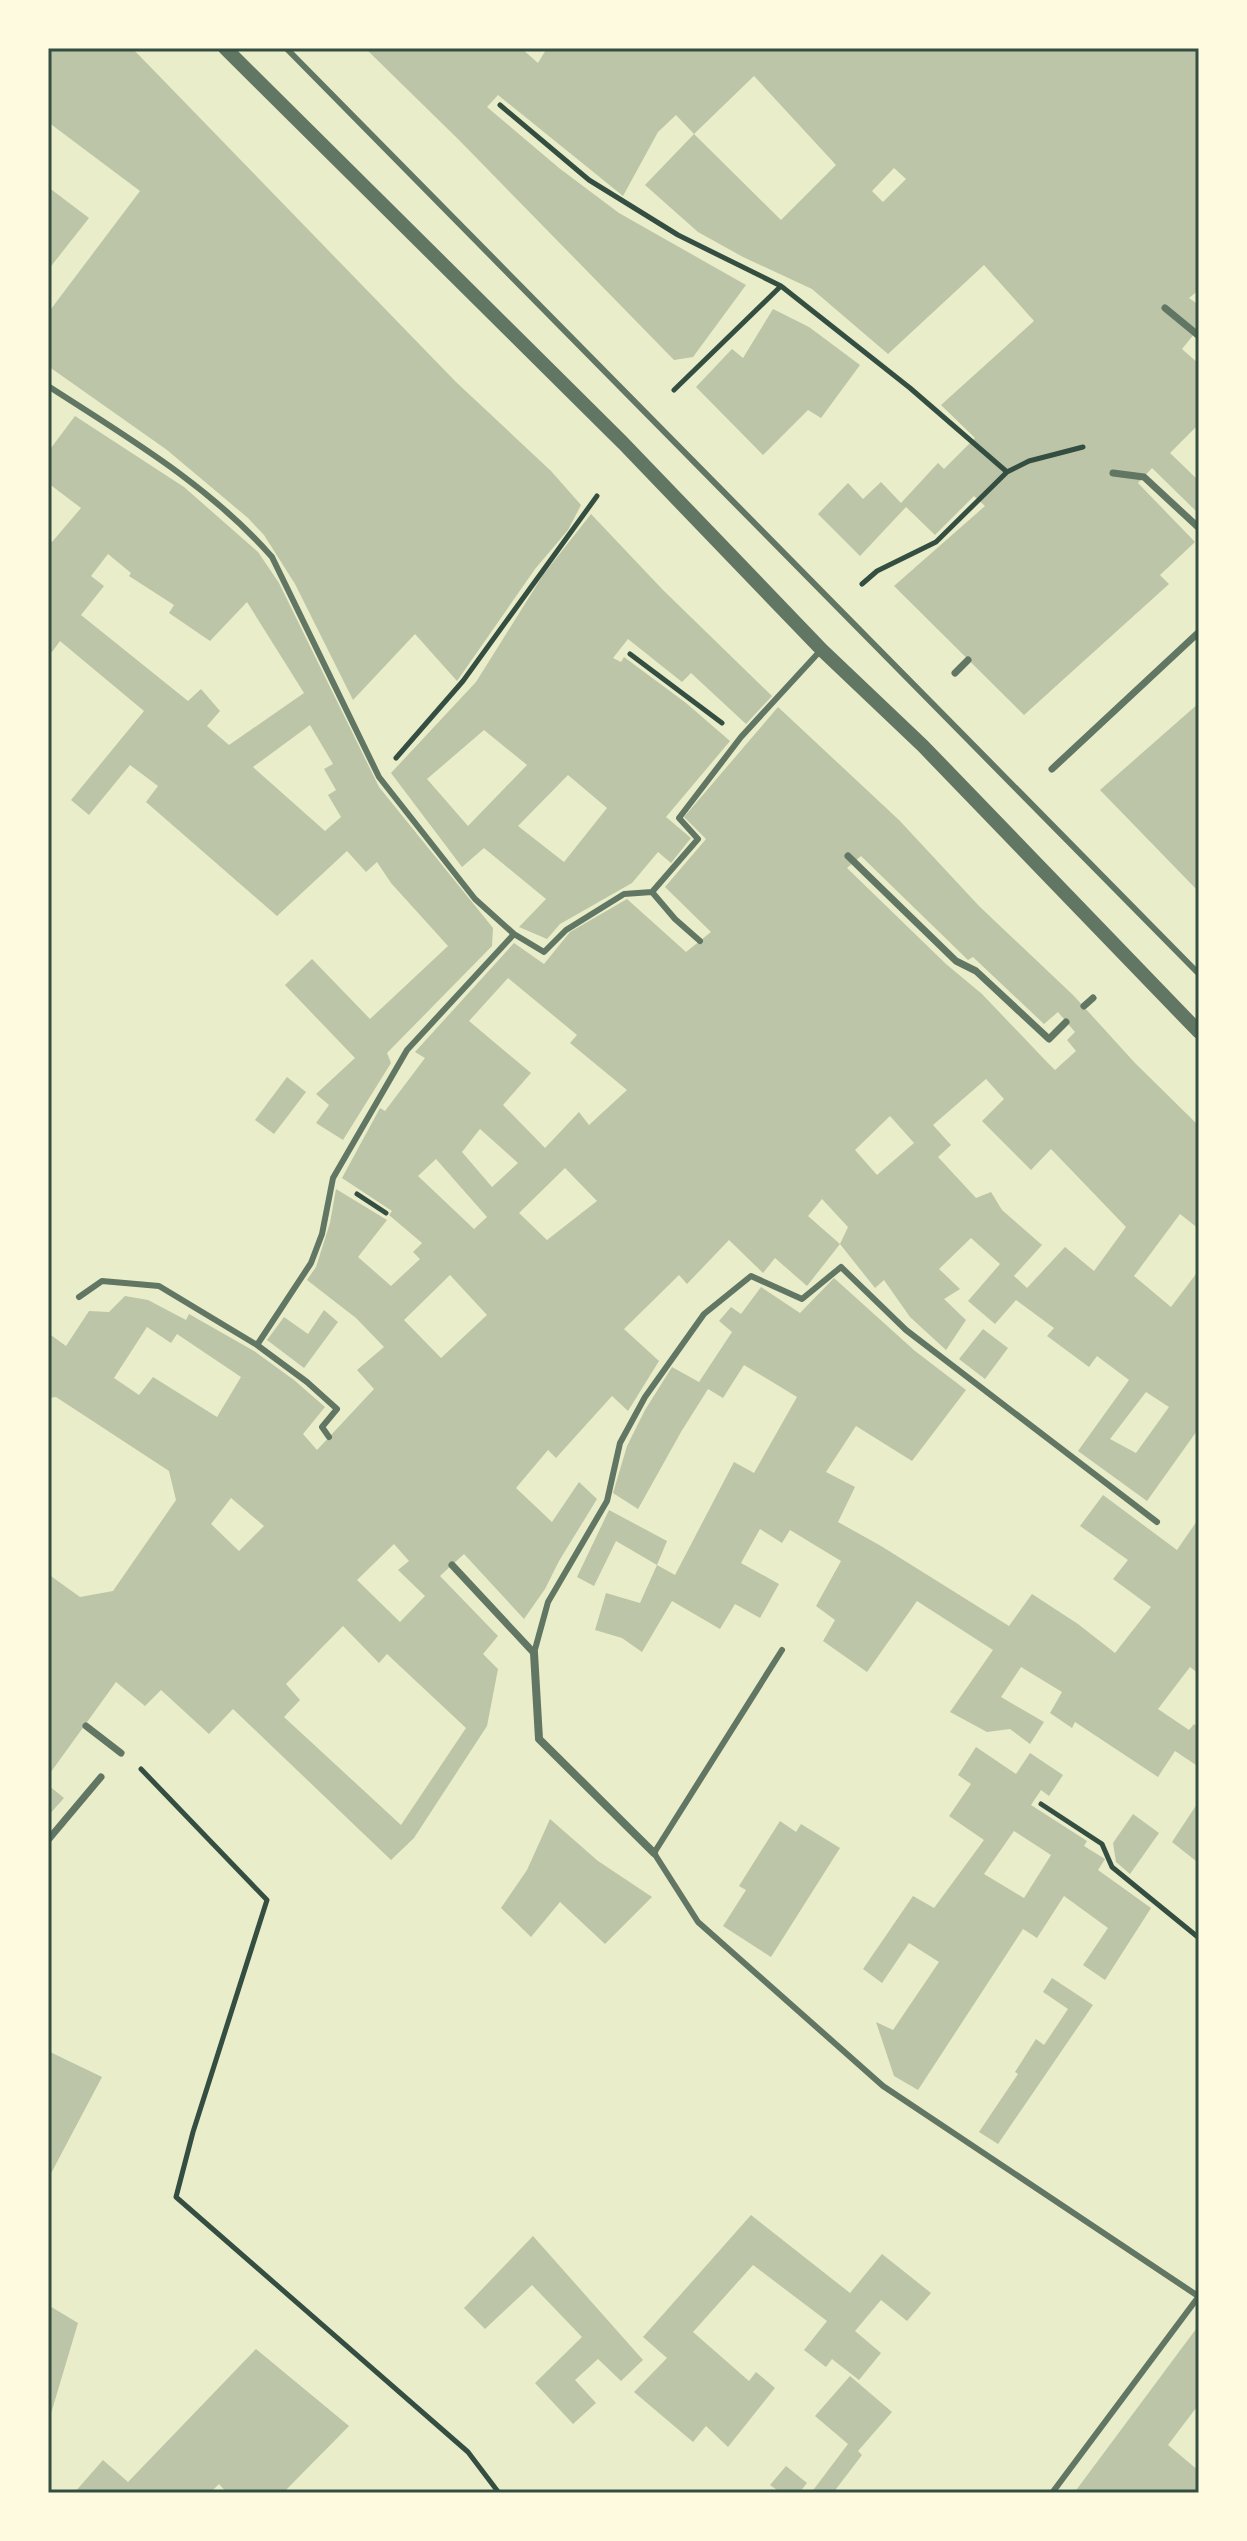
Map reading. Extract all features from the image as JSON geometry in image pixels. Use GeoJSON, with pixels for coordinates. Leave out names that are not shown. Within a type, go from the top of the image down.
{"type":"FeatureCollection","features":[{"type":"Feature","properties":{"kind":"street"},"geometry":{"type":"LineString","coordinates":[[225,48],[623,443],[822,650],[923,746],[1199,1032]]}},
{"type":"Feature","properties":{"kind":"street"},"geometry":{"type":"LineString","coordinates":[[1165,308],[1199,336]]}},
{"type":"Feature","properties":{"kind":"street"},"geometry":{"type":"LineString","coordinates":[[1113,473],[1144,477],[1199,528]]}},
{"type":"Feature","properties":{"kind":"street"},"geometry":{"type":"LineString","coordinates":[[1052,769],[1199,632]]}},
{"type":"Feature","properties":{"kind":"street"},"geometry":{"type":"LineString","coordinates":[[955,673],[968,660]]}},
{"type":"Feature","properties":{"kind":"street"},"geometry":{"type":"LineString","coordinates":[[848,856],[956,961],[976,971],[1049,1039],[1066,1022]]}},
{"type":"Feature","properties":{"kind":"street"},"geometry":{"type":"LineString","coordinates":[[1084,1006],[1093,998]]}},
{"type":"Feature","properties":{"kind":"street"},"geometry":{"type":"LineString","coordinates":[[452,1565],[534,1653],[539,1739],[654,1853]]}},
{"type":"Feature","properties":{"kind":"street"},"geometry":{"type":"LineString","coordinates":[[86,1726],[121,1753]]}},
{"type":"Feature","properties":{"kind":"street"},"geometry":{"type":"LineString","coordinates":[[48,1840],[101,1777]]}},
{"type":"Feature","properties":{"kind":"lane"},"geometry":{"type":"LineString","coordinates":[[286,48],[1199,974]]}},
{"type":"Feature","properties":{"kind":"lane"},"geometry":{"type":"LineString","coordinates":[[48,386],[158,456],[247,528],[272,557],[379,777],[475,899],[514,934],[544,952],[566,930],[624,894],[652,892],[698,839],[679,818],[741,737],[822,650]]}},
{"type":"Feature","properties":{"kind":"lane"},"geometry":{"type":"LineString","coordinates":[[652,892],[675,919],[700,941]]}},
{"type":"Feature","properties":{"kind":"lane"},"geometry":{"type":"LineString","coordinates":[[257,1345],[311,1263],[322,1234],[333,1178],[407,1050],[514,934]]}},
{"type":"Feature","properties":{"kind":"lane"},"geometry":{"type":"LineString","coordinates":[[534,1653],[548,1602],[607,1501],[620,1443],[645,1397],[704,1314],[751,1276],[802,1299],[841,1267],[906,1330],[1157,1522]]}},
{"type":"Feature","properties":{"kind":"lane"},"geometry":{"type":"LineString","coordinates":[[79,1297],[102,1281],[159,1286],[257,1345],[307,1382],[337,1409],[322,1427],[329,1437]]}},
{"type":"Feature","properties":{"kind":"lane"},"geometry":{"type":"LineString","coordinates":[[782,1650],[654,1853],[698,1922],[883,2086],[1198,2296],[1052,2493]]}},
{"type":"Feature","properties":{"kind":"path"},"geometry":{"type":"LineString","coordinates":[[500,105],[589,180],[678,235],[781,286],[910,388],[1007,472]]}},
{"type":"Feature","properties":{"kind":"path"},"geometry":{"type":"LineString","coordinates":[[674,390],[781,286]]}},
{"type":"Feature","properties":{"kind":"path"},"geometry":{"type":"LineString","coordinates":[[862,584],[877,571],[936,542],[1007,472],[1029,461],[1083,447]]}},
{"type":"Feature","properties":{"kind":"path"},"geometry":{"type":"LineString","coordinates":[[379,777],[463,681],[597,496]]}},
{"type":"Feature","properties":{"kind":"path"},"geometry":{"type":"LineString","coordinates":[[630,654],[741,737]]}},
{"type":"Feature","properties":{"kind":"path"},"geometry":{"type":"LineString","coordinates":[[121,1753],[146,1774],[267,1900],[193,2132],[176,2197],[468,2452],[499,2493]]}},
{"type":"Feature","properties":{"kind":"path"},"geometry":{"type":"LineString","coordinates":[[1041,1804],[1102,1844],[1112,1867],[1199,1938]]}},
{"type":"Feature","properties":{"kind":"building"},"geometry":{"type":"Polygon","coordinates":[[[48,48],[132,48],[456,382],[551,471],[581,505],[568,530],[535,569],[457,681],[415,634],[353,700],[295,584],[264,535],[167,450],[48,366],[48,313],[140,191],[48,122],[48,48]]]}},
{"type":"Feature","properties":{"kind":"building"},"geometry":{"type":"Polygon","coordinates":[[[365,48],[521,48],[538,63],[547,48],[1199,48],[1199,290],[1189,298],[1199,305],[1199,328],[1182,349],[1199,364],[1199,424],[1170,453],[1199,481],[1199,514],[1152,468],[1138,483],[1195,542],[1160,575],[1169,584],[1024,715],[894,586],[985,506],[974,496],[935,535],[906,507],[860,556],[818,514],[848,483],[863,499],[881,482],[901,503],[938,463],[944,469],[975,438],[941,405],[1034,321],[984,265],[888,354],[812,289],[698,232],[645,185],[694,134],[676,115],[658,132],[623,196],[498,95],[487,107],[559,168],[619,213],[746,285],[693,357],[674,360],[365,48]],[[754,76],[694,134],[781,220],[836,165],[754,76]],[[894,168],[872,191],[883,202],[906,179],[894,168]]]}},
{"type":"Feature","properties":{"kind":"building"},"geometry":{"type":"Polygon","coordinates":[[[48,187],[89,218],[48,270],[48,187]]]}},
{"type":"Feature","properties":{"kind":"building"},"geometry":{"type":"Polygon","coordinates":[[[773,309],[809,327],[860,365],[821,418],[808,410],[763,455],[696,387],[732,349],[743,358],[773,309]]]}},
{"type":"Feature","properties":{"kind":"building"},"geometry":{"type":"Polygon","coordinates":[[[75,416],[184,487],[258,552],[279,583],[379,787],[493,928],[492,946],[387,1053],[391,1063],[343,1140],[316,1123],[329,1105],[316,1094],[355,1058],[285,985],[312,959],[370,1019],[448,946],[391,883],[377,862],[366,872],[347,851],[277,916],[146,802],[158,786],[130,765],[89,815],[71,800],[144,711],[60,641],[52,652],[48,649],[48,539],[52,542],[81,508],[48,483],[48,452],[75,416]],[[108,554],[91,576],[104,586],[81,615],[188,701],[201,689],[220,711],[207,726],[229,745],[304,693],[247,602],[210,641],[169,613],[174,605],[129,576],[131,573],[108,554]],[[310,725],[253,767],[325,831],[341,817],[328,795],[336,790],[324,769],[333,764],[310,725]]]}},
{"type":"Feature","properties":{"kind":"building"},"geometry":{"type":"Polygon","coordinates":[[[591,514],[663,590],[772,696],[746,724],[691,673],[682,682],[628,639],[613,658],[621,662],[624,657],[686,703],[730,741],[666,817],[691,838],[671,863],[658,852],[632,883],[560,924],[547,939],[519,927],[546,899],[484,848],[462,867],[391,773],[476,682],[543,575],[591,514]],[[484,730],[427,779],[468,826],[527,765],[484,730]],[[568,775],[518,826],[564,862],[607,808],[568,775]]]}},
{"type":"Feature","properties":{"kind":"building"},"geometry":{"type":"Polygon","coordinates":[[[1199,703],[1199,892],[1100,790],[1199,703]]]}},
{"type":"Feature","properties":{"kind":"building"},"geometry":{"type":"Polygon","coordinates":[[[778,707],[899,820],[979,906],[1074,996],[1135,1063],[1199,1126],[1199,1229],[1180,1214],[1134,1276],[1171,1307],[1199,1270],[1199,1428],[1147,1501],[1078,1451],[1129,1380],[1097,1356],[1089,1367],[1047,1336],[1054,1328],[1016,1300],[995,1324],[968,1301],[1000,1264],[971,1238],[939,1269],[960,1289],[944,1299],[966,1320],[946,1350],[910,1317],[884,1280],[875,1288],[840,1244],[807,1286],[775,1258],[763,1273],[729,1240],[687,1284],[679,1275],[624,1329],[659,1361],[628,1411],[612,1396],[556,1458],[548,1450],[516,1488],[552,1522],[579,1482],[597,1499],[524,1619],[464,1554],[440,1576],[498,1636],[483,1654],[498,1669],[487,1726],[414,1838],[391,1860],[233,1709],[209,1734],[161,1690],[145,1706],[116,1682],[48,1776],[48,1574],[80,1597],[113,1591],[176,1500],[169,1471],[56,1397],[48,1398],[48,1333],[66,1346],[89,1311],[109,1312],[125,1296],[148,1300],[186,1320],[189,1314],[254,1351],[325,1407],[303,1434],[317,1450],[374,1389],[357,1370],[384,1347],[356,1318],[307,1280],[316,1267],[330,1223],[336,1189],[387,1220],[358,1257],[391,1286],[420,1259],[413,1252],[422,1243],[389,1215],[392,1211],[342,1178],[380,1108],[385,1111],[425,1058],[415,1052],[514,943],[544,964],[570,932],[627,899],[686,952],[711,932],[665,887],[706,839],[684,817],[778,707]],[[861,856],[847,868],[946,964],[982,994],[1055,1070],[1076,1051],[1067,1040],[1075,1032],[1058,1012],[1044,1024],[973,957],[968,960],[861,856]],[[508,978],[469,1021],[531,1073],[503,1105],[545,1148],[579,1112],[589,1125],[627,1090],[570,1043],[577,1035],[508,978]],[[986,1079],[933,1125],[951,1145],[938,1157],[976,1198],[991,1192],[1002,1210],[1042,1245],[1014,1276],[1027,1288],[1065,1247],[1094,1271],[1126,1227],[1051,1149],[1031,1170],[982,1121],[1004,1099],[986,1079]],[[890,1116],[855,1150],[877,1175],[914,1143],[890,1116]],[[480,1129],[462,1152],[492,1187],[518,1163],[480,1129]],[[436,1159],[418,1176],[474,1229],[487,1217],[436,1159]],[[565,1168],[519,1213],[547,1240],[597,1201],[565,1168]],[[822,1199],[808,1216],[840,1244],[848,1227],[822,1199]],[[450,1275],[404,1320],[441,1358],[487,1315],[450,1275]],[[147,1327],[114,1378],[139,1395],[153,1377],[217,1417],[241,1377],[177,1334],[171,1343],[147,1327]],[[1146,1392],[1110,1439],[1136,1453],[1169,1407],[1146,1392]],[[231,1498],[211,1524],[239,1551],[264,1526],[231,1498]],[[394,1544],[357,1580],[400,1622],[425,1596],[398,1570],[409,1561],[394,1544]],[[343,1626],[286,1684],[300,1700],[284,1717],[401,1825],[466,1728],[387,1654],[379,1663],[343,1626]]]}},
{"type":"Feature","properties":{"kind":"building"},"geometry":{"type":"Polygon","coordinates":[[[287,1077],[306,1092],[274,1134],[255,1120],[287,1077]]]}},
{"type":"Feature","properties":{"kind":"building"},"geometry":{"type":"Polygon","coordinates":[[[834,1278],[915,1351],[966,1390],[912,1461],[856,1426],[826,1472],[855,1487],[838,1522],[1009,1626],[1032,1594],[1115,1653],[1151,1607],[1113,1579],[1128,1560],[1080,1526],[1103,1495],[1177,1550],[1199,1518],[1199,1674],[1190,1667],[1158,1709],[1189,1730],[1194,1724],[1199,1728],[1199,1767],[1175,1751],[1158,1777],[1075,1722],[1072,1728],[1050,1713],[1062,1692],[1021,1667],[1001,1697],[1044,1722],[1030,1744],[1010,1729],[987,1732],[950,1712],[993,1650],[917,1601],[867,1672],[823,1641],[835,1620],[816,1606],[841,1561],[790,1530],[782,1543],[760,1529],[741,1563],[779,1584],[760,1618],[735,1604],[720,1629],[672,1601],[642,1652],[622,1638],[595,1630],[606,1593],[640,1603],[657,1565],[675,1575],[734,1462],[754,1473],[797,1397],[744,1365],[723,1398],[708,1389],[638,1509],[613,1493],[627,1446],[672,1367],[699,1382],[732,1332],[719,1321],[731,1307],[741,1314],[761,1287],[800,1313],[834,1278]]]}},
{"type":"Feature","properties":{"kind":"building"},"geometry":{"type":"Polygon","coordinates":[[[324,1310],[338,1322],[304,1368],[267,1340],[284,1317],[308,1334],[324,1310]]]}},
{"type":"Feature","properties":{"kind":"building"},"geometry":{"type":"Polygon","coordinates":[[[983,1329],[1008,1348],[985,1379],[959,1359],[983,1329]]]}},
{"type":"Feature","properties":{"kind":"building"},"geometry":{"type":"Polygon","coordinates":[[[609,1510],[667,1541],[657,1565],[616,1541],[594,1586],[577,1577],[609,1510]]]}},
{"type":"Feature","properties":{"kind":"building"},"geometry":{"type":"Polygon","coordinates":[[[976,1747],[1016,1774],[1030,1753],[1063,1775],[1049,1796],[1041,1790],[1031,1805],[1087,1841],[1084,1846],[1105,1859],[1098,1870],[1151,1908],[1105,1980],[1083,1965],[1108,1928],[1064,1896],[1037,1938],[1023,1929],[918,2090],[894,2076],[876,2022],[893,2030],[939,1962],[909,1943],[882,1983],[863,1969],[913,1896],[934,1908],[984,1840],[949,1816],[971,1784],[958,1775],[976,1747]],[[1014,1831],[984,1874],[1024,1898],[1051,1855],[1014,1831]]]}},
{"type":"Feature","properties":{"kind":"building"},"geometry":{"type":"Polygon","coordinates":[[[48,1785],[64,1798],[48,1816],[48,1785]]]}},
{"type":"Feature","properties":{"kind":"building"},"geometry":{"type":"Polygon","coordinates":[[[1199,1801],[1199,1855],[1196,1861],[1172,1842],[1199,1801]]]}},
{"type":"Feature","properties":{"kind":"building"},"geometry":{"type":"Polygon","coordinates":[[[1133,1814],[1159,1833],[1130,1874],[1116,1862],[1113,1843],[1133,1814]]]}},
{"type":"Feature","properties":{"kind":"building"},"geometry":{"type":"Polygon","coordinates":[[[550,1819],[598,1861],[652,1897],[605,1944],[560,1902],[531,1937],[501,1908],[527,1870],[550,1819]]]}},
{"type":"Feature","properties":{"kind":"building"},"geometry":{"type":"Polygon","coordinates":[[[780,1821],[796,1832],[801,1824],[840,1848],[771,1957],[723,1926],[746,1890],[739,1886],[780,1821]]]}},
{"type":"Feature","properties":{"kind":"building"},"geometry":{"type":"Polygon","coordinates":[[[1052,1978],[1093,2005],[998,2144],[979,2132],[1018,2074],[1015,2072],[1036,2039],[1044,2045],[1068,2009],[1043,1992],[1052,1978]]]}},
{"type":"Feature","properties":{"kind":"building"},"geometry":{"type":"Polygon","coordinates":[[[48,2051],[102,2077],[48,2179],[48,2051]]]}},
{"type":"Feature","properties":{"kind":"building"},"geometry":{"type":"Polygon","coordinates":[[[751,2215],[850,2293],[882,2254],[931,2293],[907,2321],[881,2300],[855,2331],[881,2353],[859,2380],[832,2359],[826,2367],[804,2350],[827,2321],[753,2265],[693,2332],[749,2381],[756,2372],[775,2388],[728,2447],[706,2426],[693,2442],[634,2392],[667,2358],[643,2337],[751,2215]]]}},
{"type":"Feature","properties":{"kind":"building"},"geometry":{"type":"Polygon","coordinates":[[[533,2236],[643,2360],[621,2381],[598,2359],[575,2380],[596,2403],[573,2424],[535,2383],[582,2337],[532,2285],[485,2329],[464,2308],[533,2236]]]}},
{"type":"Feature","properties":{"kind":"building"},"geometry":{"type":"Polygon","coordinates":[[[48,2305],[78,2323],[49,2420],[48,2420],[48,2305]]]}},
{"type":"Feature","properties":{"kind":"building"},"geometry":{"type":"Polygon","coordinates":[[[1199,2325],[1199,2404],[1168,2445],[1199,2471],[1199,2493],[1074,2493],[1199,2325]]]}},
{"type":"Feature","properties":{"kind":"building"},"geometry":{"type":"Polygon","coordinates":[[[256,2349],[349,2426],[283,2493],[227,2493],[219,2484],[210,2493],[74,2493],[103,2460],[128,2482],[256,2349]]]}},
{"type":"Feature","properties":{"kind":"building"},"geometry":{"type":"Polygon","coordinates":[[[850,2376],[892,2412],[858,2451],[862,2455],[833,2493],[811,2493],[848,2444],[815,2416],[850,2376]]]}},
{"type":"Feature","properties":{"kind":"building"},"geometry":{"type":"Polygon","coordinates":[[[786,2466],[807,2483],[799,2493],[781,2493],[770,2485],[786,2466]]]}}]}
